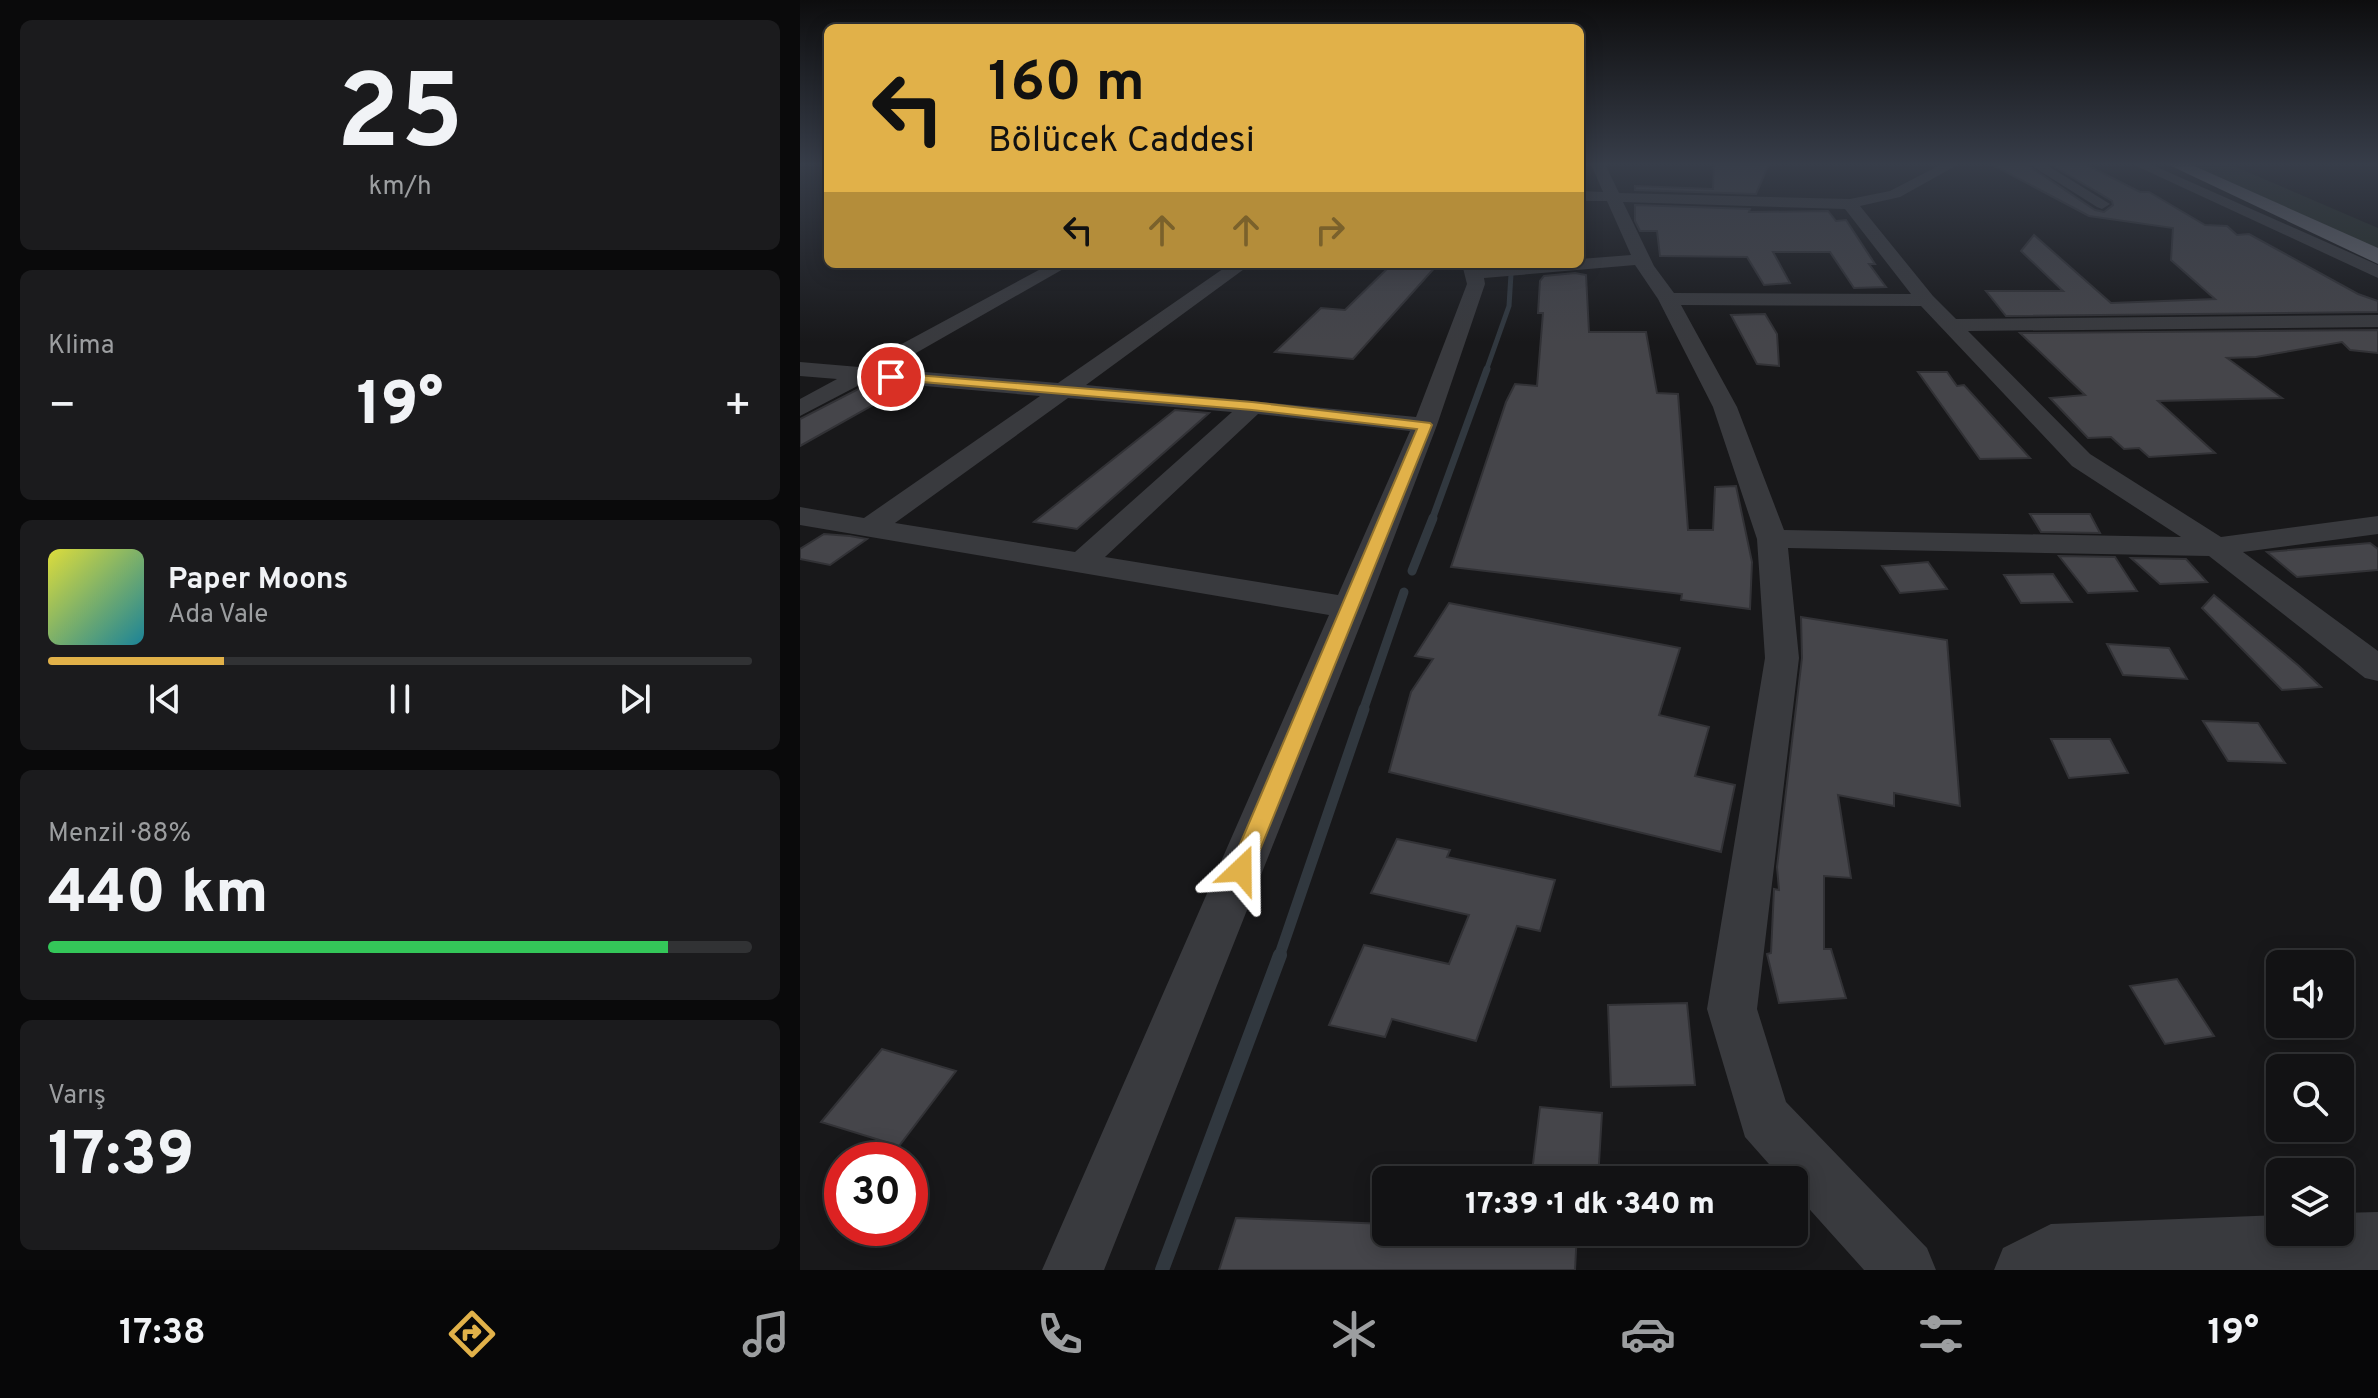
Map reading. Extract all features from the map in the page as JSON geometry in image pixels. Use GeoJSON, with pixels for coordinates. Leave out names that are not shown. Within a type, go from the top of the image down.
{"type":"FeatureCollection","features":[{"type":"Feature","properties":{"kind":"highway"},"geometry":{"type":"LineString","coordinates":[[2305,223],[2378,257]]}},
{"type":"Feature","properties":{"kind":"street"},"geometry":{"type":"LineString","coordinates":[[1621,223],[1668,299],[1725,407],[1772,539],[1782,658],[1732,1009],[1764,1118],[1905,1270]]}},
{"type":"Feature","properties":{"kind":"street"},"geometry":{"type":"LineString","coordinates":[[1865,223],[1926,300],[2081,460],[2216,547],[2378,669]]}},
{"type":"Feature","properties":{"kind":"street"},"geometry":{"type":"LineString","coordinates":[[2270,223],[2378,272]]}},
{"type":"Feature","properties":{"kind":"street"},"geometry":{"type":"LineString","coordinates":[[1584,263],[1642,259]]}},
{"type":"Feature","properties":{"kind":"street"},"geometry":{"type":"LineString","coordinates":[[800,409],[1056,268]]}},
{"type":"Feature","properties":{"kind":"street"},"geometry":{"type":"LineString","coordinates":[[870,527],[1236,268]]}},
{"type":"Feature","properties":{"kind":"street"},"geometry":{"type":"LineString","coordinates":[[1073,1270],[1351,608],[1425,425],[1481,269],[1524,268]]}},
{"type":"Feature","properties":{"kind":"street"},"geometry":{"type":"LineString","coordinates":[[1668,299],[1926,300]]}},
{"type":"Feature","properties":{"kind":"street"},"geometry":{"type":"LineString","coordinates":[[1951,325],[2378,321]]}},
{"type":"Feature","properties":{"kind":"street"},"geometry":{"type":"LineString","coordinates":[[802,369],[1252,406],[1425,425]]}},
{"type":"Feature","properties":{"kind":"street"},"geometry":{"type":"LineString","coordinates":[[1082,562],[1252,406]]}},
{"type":"Feature","properties":{"kind":"street"},"geometry":{"type":"LineString","coordinates":[[800,516],[1351,608]]}},
{"type":"Feature","properties":{"kind":"street"},"geometry":{"type":"LineString","coordinates":[[1772,539],[2216,547],[2378,525]]}},
{"type":"Feature","properties":{"kind":"street"},"geometry":{"type":"LineString","coordinates":[[2025,1270],[2051,1254],[2378,1242]]}},
{"type":"Feature","properties":{"kind":"shaded area"},"geometry":{"type":"Polygon","coordinates":[[[2321,223],[2367,223],[2378,228],[2378,249],[2321,223]]]}},
{"type":"Feature","properties":{"kind":"building"},"geometry":{"type":"Polygon","coordinates":[[[1636,223],[1848,223],[1875,264],[1869,264],[1886,287],[1854,288],[1830,252],[1773,252],[1790,283],[1764,285],[1747,257],[1660,256],[1657,231],[1640,231],[1636,223]]]}},
{"type":"Feature","properties":{"kind":"building"},"geometry":{"type":"Polygon","coordinates":[[[2140,223],[2202,223],[2227,226],[2237,235],[2249,234],[2358,294],[2378,301],[2378,312],[2006,316],[1986,291],[2063,291],[2021,251],[2034,235],[2111,303],[2215,299],[2171,260],[2173,228],[2140,223]]]}},
{"type":"Feature","properties":{"kind":"building"},"geometry":{"type":"Polygon","coordinates":[[[1388,268],[1434,268],[1353,359],[1275,352],[1321,308],[1345,310],[1388,268]]]}},
{"type":"Feature","properties":{"kind":"building"},"geometry":{"type":"Polygon","coordinates":[[[1586,275],[1589,332],[1646,332],[1657,393],[1678,394],[1688,530],[1713,530],[1715,487],[1736,486],[1752,562],[1750,609],[1681,600],[1682,594],[1451,567],[1506,402],[1515,384],[1537,386],[1543,313],[1538,313],[1540,281],[1544,276],[1586,275]]]}},
{"type":"Feature","properties":{"kind":"building"},"geometry":{"type":"Polygon","coordinates":[[[1765,314],[1777,334],[1779,366],[1757,364],[1731,315],[1765,314]]]}},
{"type":"Feature","properties":{"kind":"building"},"geometry":{"type":"Polygon","coordinates":[[[2378,330],[2378,353],[2350,350],[2342,342],[2256,357],[2227,358],[2282,398],[2158,401],[2215,453],[2149,457],[2139,448],[2124,449],[2111,437],[2088,438],[2050,398],[2085,395],[2020,333],[2378,330]]]}},
{"type":"Feature","properties":{"kind":"building"},"geometry":{"type":"Polygon","coordinates":[[[1918,372],[1947,372],[1957,386],[1964,385],[2030,458],[1980,459],[1918,372]]]}},
{"type":"Feature","properties":{"kind":"building"},"geometry":{"type":"Polygon","coordinates":[[[868,384],[905,387],[800,446],[800,419],[868,384]]]}},
{"type":"Feature","properties":{"kind":"building"},"geometry":{"type":"Polygon","coordinates":[[[1175,410],[1209,413],[1077,529],[1034,522],[1175,410]]]}},
{"type":"Feature","properties":{"kind":"building"},"geometry":{"type":"Polygon","coordinates":[[[2030,514],[2090,514],[2100,533],[2041,532],[2030,514]]]}},
{"type":"Feature","properties":{"kind":"building"},"geometry":{"type":"Polygon","coordinates":[[[824,534],[867,539],[830,565],[800,559],[800,549],[824,534]]]}},
{"type":"Feature","properties":{"kind":"building"},"geometry":{"type":"Polygon","coordinates":[[[2370,543],[2378,549],[2378,570],[2297,577],[2267,552],[2370,543]]]}},
{"type":"Feature","properties":{"kind":"building"},"geometry":{"type":"Polygon","coordinates":[[[2059,556],[2115,557],[2137,591],[2088,593],[2059,556]]]}},
{"type":"Feature","properties":{"kind":"building"},"geometry":{"type":"Polygon","coordinates":[[[2131,558],[2186,559],[2207,582],[2160,584],[2131,558]]]}},
{"type":"Feature","properties":{"kind":"building"},"geometry":{"type":"Polygon","coordinates":[[[1928,562],[1947,589],[1900,593],[1882,566],[1928,562]]]}},
{"type":"Feature","properties":{"kind":"building"},"geometry":{"type":"Polygon","coordinates":[[[2053,574],[2072,602],[2021,603],[2004,575],[2053,574]]]}},
{"type":"Feature","properties":{"kind":"building"},"geometry":{"type":"Polygon","coordinates":[[[2214,595],[2321,687],[2282,690],[2202,608],[2214,595]]]}},
{"type":"Feature","properties":{"kind":"building"},"geometry":{"type":"Polygon","coordinates":[[[1449,603],[1680,648],[1659,715],[1709,727],[1695,776],[1735,785],[1721,852],[1389,772],[1411,692],[1433,659],[1415,656],[1449,603]]]}},
{"type":"Feature","properties":{"kind":"building"},"geometry":{"type":"Polygon","coordinates":[[[1801,617],[1947,640],[1960,806],[1894,793],[1894,806],[1838,795],[1851,878],[1824,876],[1824,949],[1831,949],[1846,998],[1779,1003],[1767,954],[1771,953],[1774,889],[1779,890],[1777,867],[1802,658],[1801,617]]]}},
{"type":"Feature","properties":{"kind":"building"},"geometry":{"type":"Polygon","coordinates":[[[2107,644],[2169,648],[2187,679],[2123,675],[2107,644]]]}},
{"type":"Feature","properties":{"kind":"building"},"geometry":{"type":"Polygon","coordinates":[[[2203,721],[2258,723],[2285,763],[2228,761],[2203,721]]]}},
{"type":"Feature","properties":{"kind":"building"},"geometry":{"type":"Polygon","coordinates":[[[2051,739],[2110,739],[2128,773],[2069,778],[2051,739]]]}},
{"type":"Feature","properties":{"kind":"building"},"geometry":{"type":"Polygon","coordinates":[[[1397,839],[1450,850],[1447,857],[1555,880],[1540,931],[1517,926],[1476,1041],[1392,1019],[1385,1037],[1329,1025],[1364,945],[1449,964],[1469,915],[1371,893],[1397,839]]]}},
{"type":"Feature","properties":{"kind":"building"},"geometry":{"type":"Polygon","coordinates":[[[2177,979],[2214,1036],[2165,1044],[2130,986],[2177,979]]]}},
{"type":"Feature","properties":{"kind":"building"},"geometry":{"type":"Polygon","coordinates":[[[1687,1003],[1695,1085],[1611,1087],[1608,1005],[1687,1003]]]}},
{"type":"Feature","properties":{"kind":"building"},"geometry":{"type":"Polygon","coordinates":[[[882,1049],[956,1071],[902,1142],[886,1142],[821,1122],[882,1049]]]}},
{"type":"Feature","properties":{"kind":"building"},"geometry":{"type":"Polygon","coordinates":[[[1540,1107],[1602,1113],[1599,1166],[1533,1166],[1540,1107]]]}},
{"type":"Feature","properties":{"kind":"building"},"geometry":{"type":"Polygon","coordinates":[[[1236,1218],[1372,1223],[1372,1246],[1576,1246],[1575,1270],[1219,1270],[1236,1218]]]}},
{"type":"Feature","properties":{"kind":"waterway"},"geometry":{"type":"LineString","coordinates":[[1486,371],[1509,306],[1511,274]]}},
{"type":"Feature","properties":{"kind":"waterway"},"geometry":{"type":"LineString","coordinates":[[1432,520],[1487,369]]}},
{"type":"Feature","properties":{"kind":"waterway"},"geometry":{"type":"LineString","coordinates":[[1412,571],[1433,518]]}},
{"type":"Feature","properties":{"kind":"waterway"},"geometry":{"type":"LineString","coordinates":[[1363,711],[1404,592]]}},
{"type":"Feature","properties":{"kind":"waterway"},"geometry":{"type":"LineString","coordinates":[[1279,957],[1364,709]]}},
{"type":"Feature","properties":{"kind":"waterway"},"geometry":{"type":"LineString","coordinates":[[1162,1270],[1280,955]]}},
{"type":"Feature","properties":{"kind":"route"},"geometry":{"type":"LineString","coordinates":[[891,377],[1252,406],[1425,425],[1241,870]]}}]}
